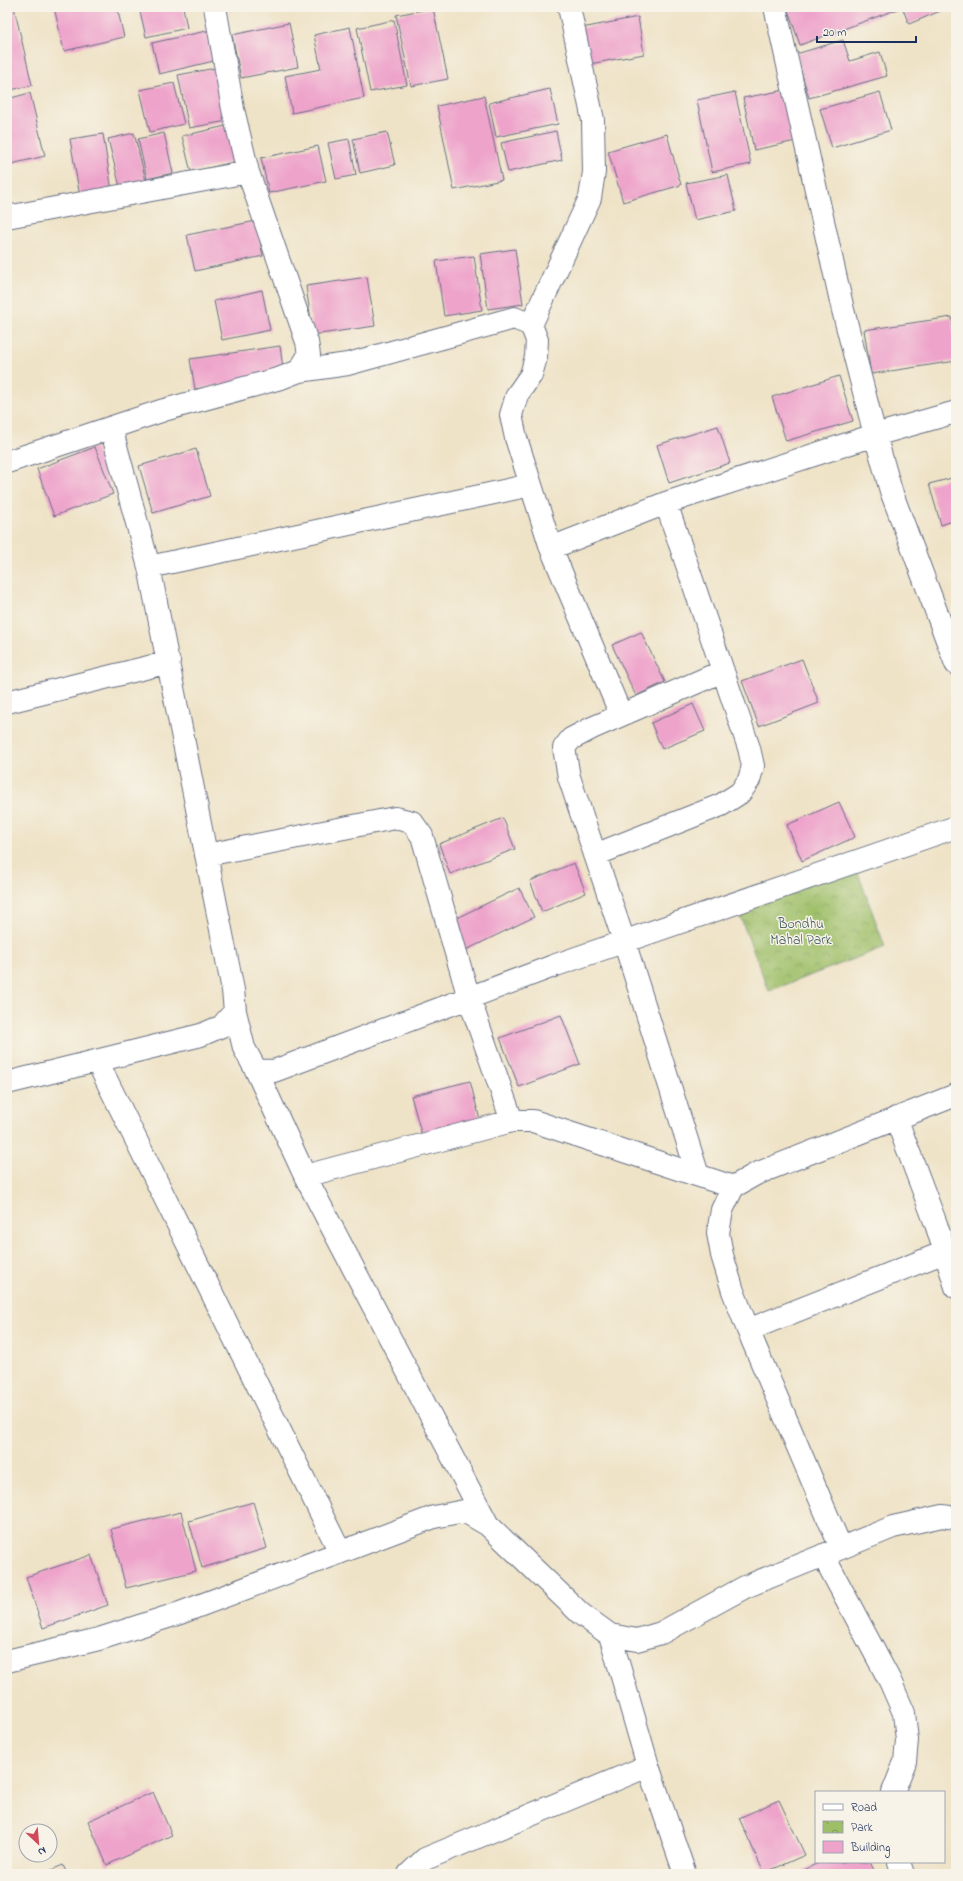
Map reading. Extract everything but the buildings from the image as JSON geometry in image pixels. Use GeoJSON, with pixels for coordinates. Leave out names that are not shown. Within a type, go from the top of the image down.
{"type":"FeatureCollection","features":[{"type":"Feature","properties":{"kind":"street"},"geometry":{"type":"LineString","coordinates":[[215,7],[233,109],[248,172],[307,342],[309,355],[298,371]]}},
{"type":"Feature","properties":{"kind":"street"},"geometry":{"type":"LineString","coordinates":[[531,325],[590,198],[594,172],[593,120],[570,7]]}},
{"type":"Feature","properties":{"kind":"street"},"geometry":{"type":"LineString","coordinates":[[775,7],[843,310],[875,435],[892,491],[956,664]]}},
{"type":"Feature","properties":{"kind":"street"},"geometry":{"type":"LineString","coordinates":[[7,217],[248,172]]}},
{"type":"Feature","properties":{"kind":"street"},"geometry":{"type":"LineString","coordinates":[[7,462],[164,410],[281,378],[298,371],[348,364],[514,318],[531,325],[537,340],[536,357],[531,375],[517,395],[511,415],[516,438],[551,548],[621,715]]}},
{"type":"Feature","properties":{"kind":"street"},"geometry":{"type":"LineString","coordinates":[[551,548],[666,503],[875,435],[956,412]]}},
{"type":"Feature","properties":{"kind":"street"},"geometry":{"type":"LineString","coordinates":[[112,428],[149,567],[233,990],[235,1011],[244,1048],[256,1070],[305,1176],[488,1525]]}},
{"type":"Feature","properties":{"kind":"street"},"geometry":{"type":"LineString","coordinates":[[149,567],[531,485]]}},
{"type":"Feature","properties":{"kind":"street"},"geometry":{"type":"LineString","coordinates":[[595,855],[721,805],[740,793],[749,780],[753,766],[749,748],[666,503]]}},
{"type":"Feature","properties":{"kind":"street"},"geometry":{"type":"LineString","coordinates":[[7,702],[169,662]]}},
{"type":"Feature","properties":{"kind":"street"},"geometry":{"type":"LineString","coordinates":[[698,1175],[624,941],[568,777],[564,748],[572,739],[621,715],[723,671]]}},
{"type":"Feature","properties":{"kind":"street"},"geometry":{"type":"LineString","coordinates":[[206,855],[395,818],[412,822],[422,836],[469,998],[512,1121]]}},
{"type":"Feature","properties":{"kind":"street"},"geometry":{"type":"LineString","coordinates":[[256,1070],[274,1071],[624,941],[956,827]]}},
{"type":"Feature","properties":{"kind":"street"},"geometry":{"type":"LineString","coordinates":[[7,1083],[201,1035],[222,1026],[235,1011]]}},
{"type":"Feature","properties":{"kind":"street"},"geometry":{"type":"LineString","coordinates":[[97,1061],[340,1552]]}},
{"type":"Feature","properties":{"kind":"street"},"geometry":{"type":"LineString","coordinates":[[893,1791],[905,1762],[907,1740],[904,1713],[832,1552],[732,1291],[718,1233],[722,1210],[733,1187],[756,1174],[956,1094]]}},
{"type":"Feature","properties":{"kind":"street"},"geometry":{"type":"LineString","coordinates":[[896,1118],[945,1252],[956,1287]]}},
{"type":"Feature","properties":{"kind":"street"},"geometry":{"type":"LineString","coordinates":[[305,1176],[512,1121],[533,1121],[733,1187]]}},
{"type":"Feature","properties":{"kind":"street"},"geometry":{"type":"LineString","coordinates":[[748,1330],[945,1252]]}},
{"type":"Feature","properties":{"kind":"street"},"geometry":{"type":"LineString","coordinates":[[7,1661],[99,1639],[180,1613],[434,1517],[464,1511],[488,1525],[581,1614],[610,1635],[638,1640],[661,1633],[745,1587],[893,1527],[942,1516],[956,1518]]}},
{"type":"Feature","properties":{"kind":"street"},"geometry":{"type":"LineString","coordinates":[[610,1635],[680,1872]]}},
{"type":"Feature","properties":{"kind":"street"},"geometry":{"type":"LineString","coordinates":[[409,1874],[425,1859],[648,1766]]}},
{"type":"Feature","properties":{"kind":"street"},"geometry":{"type":"LineString","coordinates":[[899,1863],[903,1874]]}},
{"type":"Feature","properties":{"kind":"green space","name":"Bondhu Mahal Park"},"geometry":{"type":"Polygon","coordinates":[[[855,865],[885,947],[769,991],[736,906],[855,865]]]}}]}
